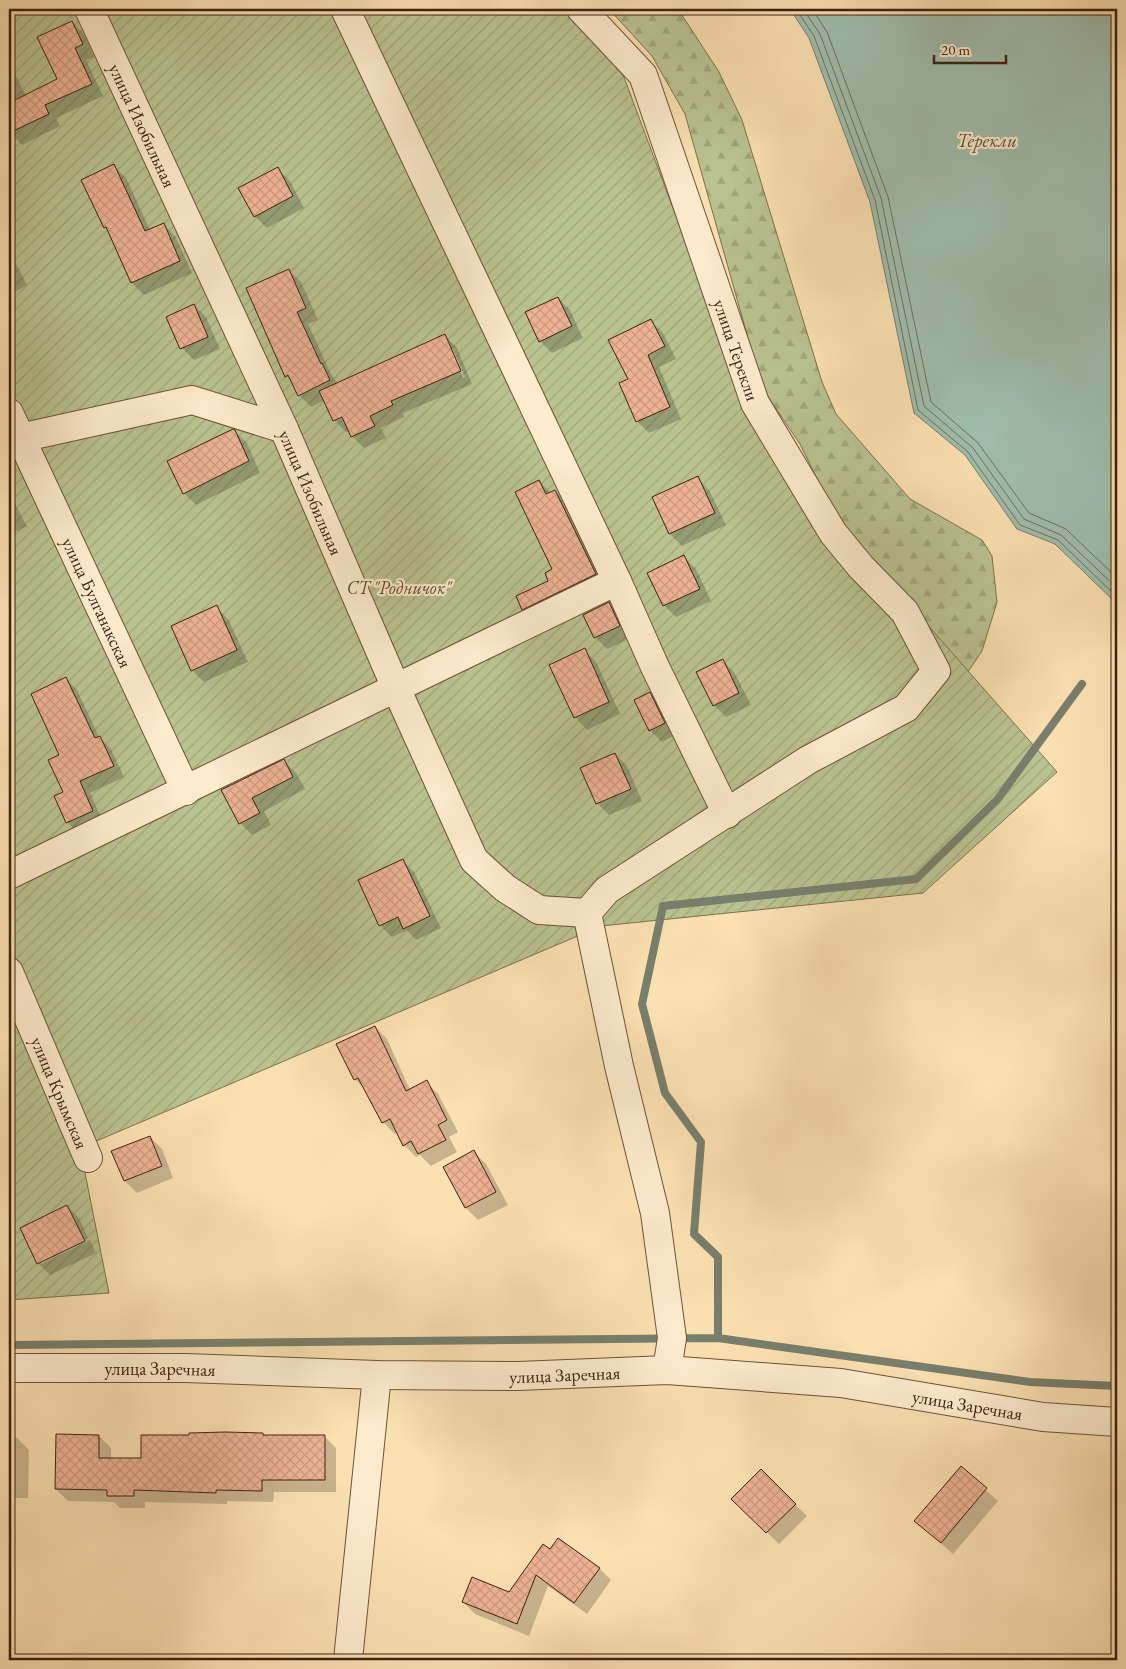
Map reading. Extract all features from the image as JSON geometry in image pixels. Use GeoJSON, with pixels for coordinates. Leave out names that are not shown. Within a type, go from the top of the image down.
{"type":"FeatureCollection","features":[{"type":"Feature","properties":{"kind":"street","name":"улица Изобильная"},"geometry":{"type":"LineString","coordinates":[[88,9],[284,429],[396,688],[474,860],[505,888],[539,910],[587,913]]}},
{"type":"Feature","properties":{"kind":"street"},"geometry":{"type":"LineString","coordinates":[[345,9],[617,581],[655,667],[727,814],[607,890],[587,913],[619,1066],[655,1213],[672,1338],[667,1370]]}},
{"type":"Feature","properties":{"kind":"street","name":"улица Терекли"},"geometry":{"type":"LineString","coordinates":[[581,9],[643,74],[755,403],[834,533],[861,567],[905,612],[936,672],[906,708],[808,760],[727,814]]}},
{"type":"Feature","properties":{"kind":"street"},"geometry":{"type":"LineString","coordinates":[[20,438],[192,400],[284,429]]}},
{"type":"Feature","properties":{"kind":"street","name":"улица Булганакская"},"geometry":{"type":"LineString","coordinates":[[9,413],[186,790]]}},
{"type":"Feature","properties":{"kind":"street"},"geometry":{"type":"LineString","coordinates":[[9,875],[617,581]]}},
{"type":"Feature","properties":{"kind":"street","name":"улица Крымская"},"geometry":{"type":"LineString","coordinates":[[9,972],[88,1158]]}},
{"type":"Feature","properties":{"kind":"street","name":"улица Заречная"},"geometry":{"type":"LineString","coordinates":[[9,1368],[185,1368],[377,1375],[518,1376],[667,1370],[841,1383],[1043,1417],[1117,1422]]}},
{"type":"Feature","properties":{"kind":"street"},"geometry":{"type":"LineString","coordinates":[[348,1660],[377,1375]]}},
{"type":"Feature","properties":{"kind":"green space","name":"СТ \"Родничок\""},"geometry":{"type":"Polygon","coordinates":[[[9,9],[563,9],[619,64],[756,430],[1057,772],[923,893],[601,926],[80,1148],[109,1293],[9,1300],[9,9]]]}},
{"type":"Feature","properties":{"kind":"green space"},"geometry":{"type":"Polygon","coordinates":[[[609,9],[678,9],[719,72],[742,120],[822,382],[836,414],[910,499],[982,540],[992,556],[997,602],[982,651],[959,685],[857,560],[800,444],[762,388],[685,114],[652,56],[609,9]]]}},
{"type":"Feature","properties":{"kind":"water","name":"Терекли"},"geometry":{"type":"Polygon","coordinates":[[[790,9],[1117,9],[1117,604],[1055,544],[1017,529],[965,455],[914,413],[870,202],[809,38],[790,9]]]}},
{"type":"Feature","properties":{"kind":"building"},"geometry":{"type":"Polygon","coordinates":[[[72,21],[83,44],[75,48],[92,84],[45,105],[49,114],[9,133],[9,103],[57,79],[37,37],[72,21]]]}},
{"type":"Feature","properties":{"kind":"building"},"geometry":{"type":"Polygon","coordinates":[[[114,164],[145,231],[164,223],[180,261],[131,283],[106,227],[104,228],[81,180],[114,164]]]}},
{"type":"Feature","properties":{"kind":"building"},"geometry":{"type":"Polygon","coordinates":[[[278,167],[293,196],[254,217],[238,188],[278,167]]]}},
{"type":"Feature","properties":{"kind":"building"},"geometry":{"type":"Polygon","coordinates":[[[289,269],[306,308],[297,312],[330,380],[298,396],[288,375],[285,377],[246,288],[289,269]]]}},
{"type":"Feature","properties":{"kind":"building"},"geometry":{"type":"Polygon","coordinates":[[[558,297],[572,326],[539,342],[525,312],[558,297]]]}},
{"type":"Feature","properties":{"kind":"building"},"geometry":{"type":"Polygon","coordinates":[[[194,304],[208,337],[180,349],[166,317],[194,304]]]}},
{"type":"Feature","properties":{"kind":"building"},"geometry":{"type":"Polygon","coordinates":[[[651,319],[665,346],[648,355],[670,407],[636,422],[619,383],[628,379],[608,340],[651,319]]]}},
{"type":"Feature","properties":{"kind":"building"},"geometry":{"type":"Polygon","coordinates":[[[445,334],[461,371],[391,401],[393,405],[370,416],[375,426],[351,437],[342,417],[333,421],[319,391],[445,334]]]}},
{"type":"Feature","properties":{"kind":"building"},"geometry":{"type":"Polygon","coordinates":[[[233,429],[249,461],[183,494],[167,461],[233,429]]]}},
{"type":"Feature","properties":{"kind":"building"},"geometry":{"type":"Polygon","coordinates":[[[698,476],[715,513],[669,534],[652,497],[698,476]]]}},
{"type":"Feature","properties":{"kind":"building"},"geometry":{"type":"Polygon","coordinates":[[[539,480],[546,494],[555,490],[596,574],[522,610],[516,596],[548,581],[545,573],[552,569],[515,492],[539,480]]]}},
{"type":"Feature","properties":{"kind":"building"},"geometry":{"type":"Polygon","coordinates":[[[684,555],[700,589],[663,606],[647,573],[684,555]]]}},
{"type":"Feature","properties":{"kind":"building"},"geometry":{"type":"Polygon","coordinates":[[[609,602],[620,626],[594,638],[583,615],[609,602]]]}},
{"type":"Feature","properties":{"kind":"building"},"geometry":{"type":"Polygon","coordinates":[[[217,605],[237,650],[191,671],[171,626],[217,605]]]}},
{"type":"Feature","properties":{"kind":"building"},"geometry":{"type":"Polygon","coordinates":[[[585,648],[609,702],[574,718],[549,665],[585,648]]]}},
{"type":"Feature","properties":{"kind":"building"},"geometry":{"type":"Polygon","coordinates":[[[723,659],[739,693],[713,706],[696,672],[723,659]]]}},
{"type":"Feature","properties":{"kind":"building"},"geometry":{"type":"Polygon","coordinates":[[[66,677],[95,738],[100,736],[114,766],[80,781],[93,811],[66,823],[54,796],[63,792],[48,760],[59,755],[31,694],[66,677]]]}},
{"type":"Feature","properties":{"kind":"building"},"geometry":{"type":"Polygon","coordinates":[[[650,692],[665,723],[649,731],[634,700],[650,692]]]}},
{"type":"Feature","properties":{"kind":"building"},"geometry":{"type":"Polygon","coordinates":[[[615,753],[631,789],[596,804],[580,768],[615,753]]]}},
{"type":"Feature","properties":{"kind":"building"},"geometry":{"type":"Polygon","coordinates":[[[284,759],[293,777],[252,798],[260,813],[239,824],[221,790],[284,759]]]}},
{"type":"Feature","properties":{"kind":"building"},"geometry":{"type":"Polygon","coordinates":[[[403,859],[430,916],[403,929],[398,917],[379,926],[358,880],[403,859]]]}},
{"type":"Feature","properties":{"kind":"building"},"geometry":{"type":"Polygon","coordinates":[[[375,1026],[406,1091],[427,1080],[447,1120],[438,1125],[446,1140],[418,1154],[411,1141],[403,1146],[390,1119],[382,1123],[358,1078],[354,1080],[336,1044],[375,1026]]]}},
{"type":"Feature","properties":{"kind":"building"},"geometry":{"type":"Polygon","coordinates":[[[150,1136],[162,1166],[124,1181],[111,1151],[150,1136]]]}},
{"type":"Feature","properties":{"kind":"building"},"geometry":{"type":"Polygon","coordinates":[[[474,1150],[496,1192],[465,1208],[443,1167],[474,1150]]]}},
{"type":"Feature","properties":{"kind":"building"},"geometry":{"type":"Polygon","coordinates":[[[67,1205],[85,1241],[37,1264],[20,1228],[67,1205]]]}},
{"type":"Feature","properties":{"kind":"building"},"geometry":{"type":"Polygon","coordinates":[[[189,1433],[263,1433],[263,1435],[325,1435],[325,1480],[262,1480],[262,1491],[216,1490],[216,1493],[134,1490],[134,1496],[107,1496],[107,1490],[55,1489],[56,1434],[99,1435],[99,1458],[141,1458],[141,1435],[189,1435],[189,1433]]]}},
{"type":"Feature","properties":{"kind":"building"},"geometry":{"type":"Polygon","coordinates":[[[961,1466],[987,1488],[941,1543],[914,1521],[961,1466]]]}},
{"type":"Feature","properties":{"kind":"building"},"geometry":{"type":"Polygon","coordinates":[[[761,1469],[796,1504],[766,1533],[731,1499],[761,1469]]]}},
{"type":"Feature","properties":{"kind":"building"},"geometry":{"type":"Polygon","coordinates":[[[558,1538],[600,1568],[574,1603],[536,1575],[517,1624],[462,1602],[472,1577],[509,1592],[543,1544],[550,1549],[558,1538]]]}},
{"type":"Feature","properties":{"kind":"waterway"},"geometry":{"type":"LineString","coordinates":[[718,1338],[718,1257],[694,1234],[701,1142],[665,1093],[642,1004],[663,906],[916,879],[997,800],[1082,684]]}},
{"type":"Feature","properties":{"kind":"waterway"},"geometry":{"type":"LineString","coordinates":[[9,1345],[718,1338],[1030,1382],[1117,1386]]}}]}
